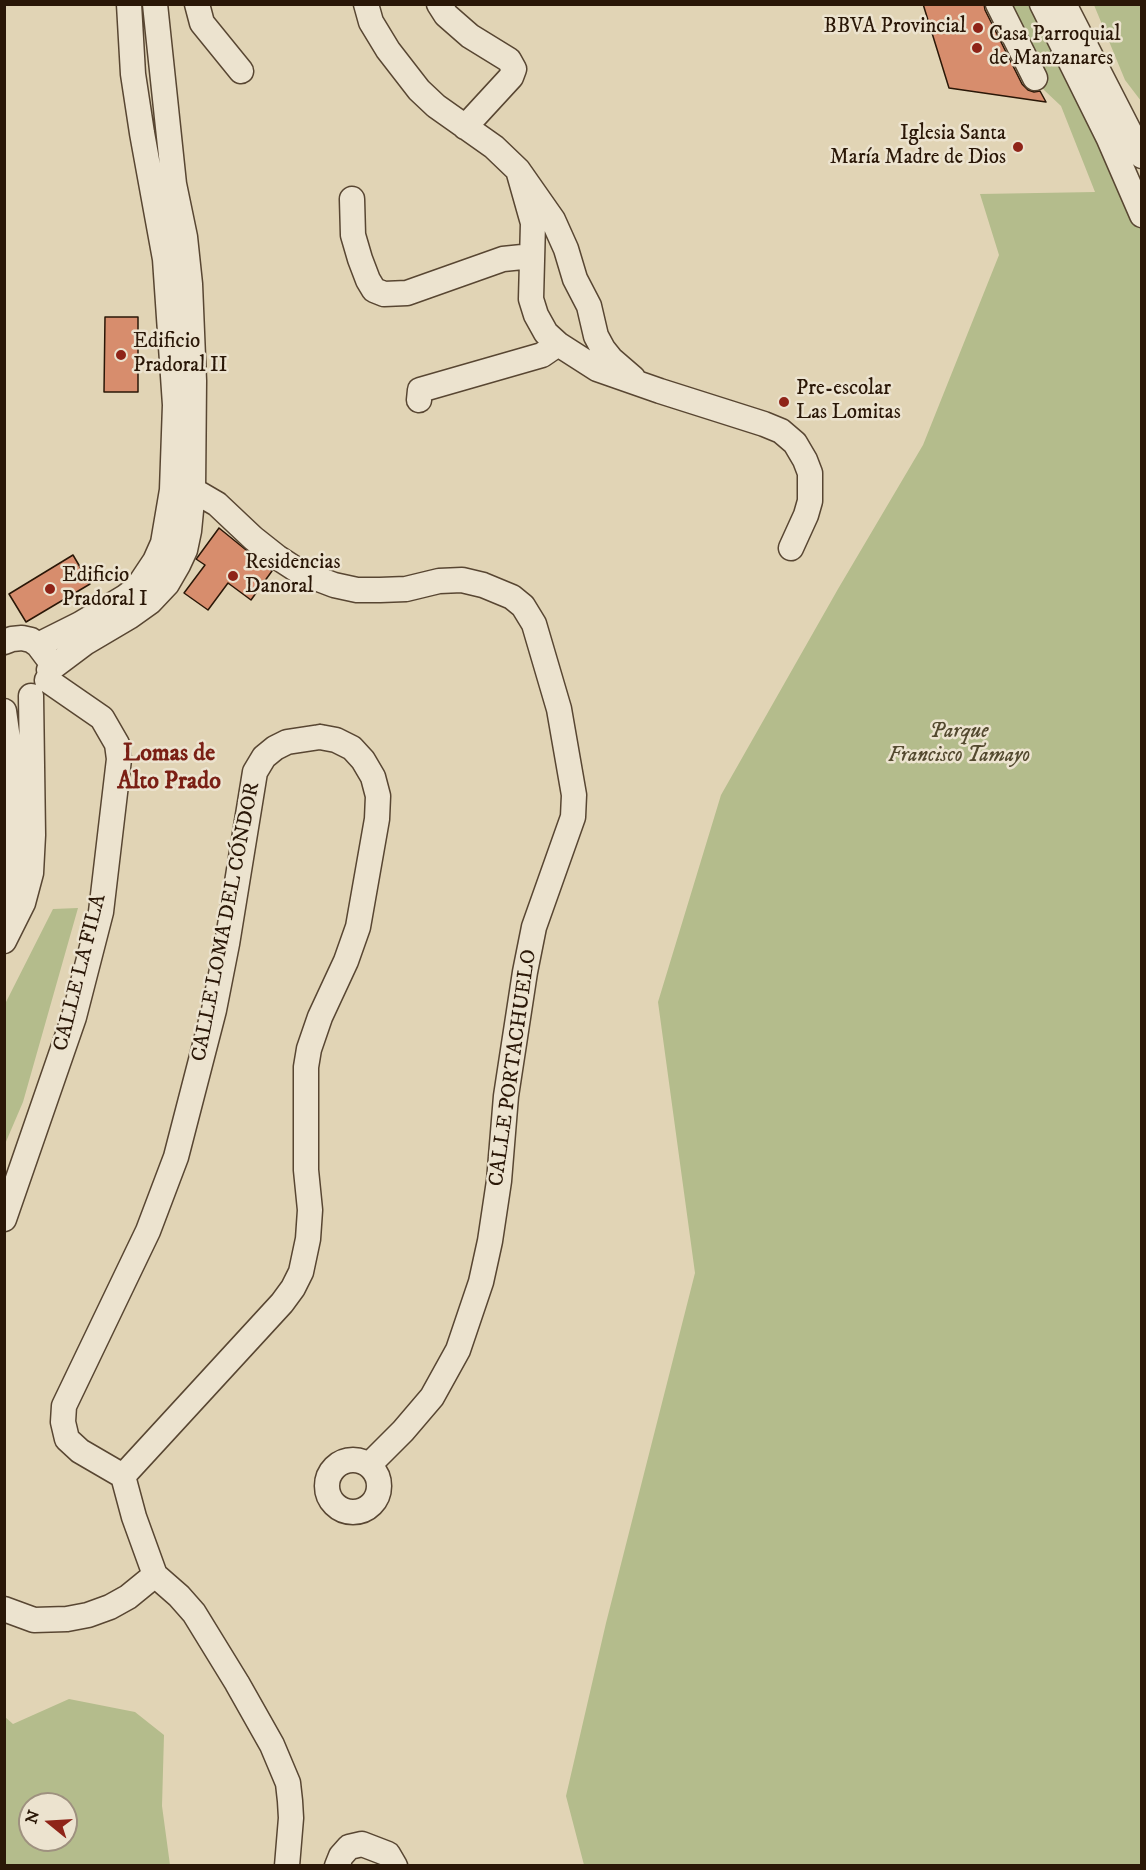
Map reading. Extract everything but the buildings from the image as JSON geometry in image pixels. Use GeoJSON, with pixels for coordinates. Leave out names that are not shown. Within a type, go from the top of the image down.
{"type":"FeatureCollection","features":[{"type":"Feature","properties":{"kind":"street"},"geometry":{"type":"LineString","coordinates":[[4,694],[15,698],[42,682],[85,643],[150,602],[167,584],[178,565],[185,550],[189,531],[182,490],[165,259],[135,86],[129,4]]}},
{"type":"Feature","properties":{"kind":"street"},"geometry":{"type":"LineString","coordinates":[[38,645],[80,624],[137,588],[156,561],[182,490],[194,381],[190,284],[185,237],[174,184],[155,4]]}},
{"type":"Feature","properties":{"kind":"street"},"geometry":{"type":"LineString","coordinates":[[197,4],[202,23],[241,71]]}},
{"type":"Feature","properties":{"kind":"street"},"geometry":{"type":"LineString","coordinates":[[366,4],[371,22],[388,50],[419,90],[436,106],[494,147],[518,170],[553,220],[566,249],[575,279],[589,306],[596,336],[611,359],[641,384]]}},
{"type":"Feature","properties":{"kind":"street"},"geometry":{"type":"LineString","coordinates":[[439,4],[446,15],[470,36],[510,60],[514,69],[512,77],[465,128]]}},
{"type":"Feature","properties":{"kind":"street"},"geometry":{"type":"LineString","coordinates":[[998,4],[1035,78]]}},
{"type":"Feature","properties":{"kind":"street"},"geometry":{"type":"LineString","coordinates":[[1042,4],[1109,139],[1142,215]]}},
{"type":"Feature","properties":{"kind":"street"},"geometry":{"type":"LineString","coordinates":[[1064,4],[1142,156]]}},
{"type":"Feature","properties":{"kind":"street"},"geometry":{"type":"LineString","coordinates":[[518,170],[533,223],[531,293],[533,306],[546,333],[558,344],[597,369],[764,424],[781,431],[795,443],[806,460],[811,489],[806,515],[791,548]]}},
{"type":"Feature","properties":{"kind":"street"},"geometry":{"type":"LineString","coordinates":[[352,199],[353,235],[360,259],[374,290],[384,294],[407,293],[503,260],[532,256]]}},
{"type":"Feature","properties":{"kind":"street"},"geometry":{"type":"LineString","coordinates":[[531,293],[539,281],[545,278],[559,276],[575,279]]}},
{"type":"Feature","properties":{"kind":"street"},"geometry":{"type":"LineString","coordinates":[[558,344],[583,349],[596,336]]}},
{"type":"Feature","properties":{"kind":"street"},"geometry":{"type":"LineString","coordinates":[[419,400],[420,390],[542,356],[558,344]]}},
{"type":"Feature","properties":{"kind":"street","name":"CALLE PORTACHUELO"},"geometry":{"type":"LineString","coordinates":[[182,490],[217,504],[253,538],[300,572],[334,585],[357,590],[406,589],[439,581],[462,580],[483,585],[512,597],[523,606],[534,624],[559,709],[574,795],[573,817],[534,927],[525,972],[506,1096],[499,1181],[482,1282],[458,1350],[432,1396],[403,1431],[369,1465]]}},
{"type":"Feature","properties":{"kind":"street"},"geometry":{"type":"LineString","coordinates":[[4,642],[22,638],[31,640],[45,652],[48,660],[42,682],[31,873],[23,903],[4,941]]}},
{"type":"Feature","properties":{"kind":"street","name":"CALLE LA FILA"},"geometry":{"type":"LineString","coordinates":[[4,1219],[74,1017],[101,912],[119,759],[117,744],[102,718],[42,682]]}},
{"type":"Feature","properties":{"kind":"street"},"geometry":{"type":"LineString","coordinates":[[4,711],[10,753],[13,849],[12,877],[4,898]]}},
{"type":"Feature","properties":{"kind":"street","name":"CALLE LOMA DEL CÓNDOR"},"geometry":{"type":"LineString","coordinates":[[320,737],[336,740],[352,748],[363,760],[373,777],[378,796],[377,819],[358,927],[346,962],[320,1017],[309,1049],[306,1067],[308,1239],[301,1272],[294,1288],[282,1303],[123,1476],[80,1451],[67,1439],[63,1422],[64,1406],[148,1231],[176,1156],[214,1010],[255,772],[264,757],[287,742],[320,737]]}},
{"type":"Feature","properties":{"kind":"street"},"geometry":{"type":"LineString","coordinates":[[123,1476],[134,1516],[155,1575],[194,1613],[243,1692],[272,1745],[288,1783],[291,1818],[287,1866]]}},
{"type":"Feature","properties":{"kind":"street"},"geometry":{"type":"LineString","coordinates":[[4,1609],[34,1620],[67,1619],[88,1615],[111,1607],[155,1575]]}},
{"type":"Feature","properties":{"kind":"street"},"geometry":{"type":"LineString","coordinates":[[337,1866],[341,1856],[350,1847],[362,1844],[388,1854],[394,1866]]}},
{"type":"Feature","properties":{"kind":"green space","name":"Parque Francisco Tamayo"},"geometry":{"type":"Polygon","coordinates":[[[1000,5],[1045,5],[1141,207],[1141,1865],[584,1865],[566,1796],[606,1623],[695,1273],[658,1002],[721,795],[923,445],[999,255],[980,194],[1095,192],[1061,106],[1044,90],[1000,5]]]}},
{"type":"Feature","properties":{"kind":"green space"},"geometry":{"type":"Polygon","coordinates":[[[1094,5],[1141,5],[1141,101],[1125,80],[1094,5]]]}},
{"type":"Feature","properties":{"kind":"green space"},"geometry":{"type":"Polygon","coordinates":[[[78,908],[23,1102],[5,1144],[5,1004],[53,909],[78,908]]]}},
{"type":"Feature","properties":{"kind":"green space"},"geometry":{"type":"Polygon","coordinates":[[[69,1699],[135,1712],[164,1735],[162,1806],[170,1865],[5,1865],[5,1717],[13,1724],[69,1699]]]}},
{"type":"Feature","properties":{"kind":"place","name":"BBVA Provincial"},"geometry":{"type":"Point","coordinates":[978,28]}},
{"type":"Feature","properties":{"kind":"place","name":"Casa Parroquial de Manzanares"},"geometry":{"type":"Point","coordinates":[977,48]}},
{"type":"Feature","properties":{"kind":"place","name":"Iglesia Santa María Madre de Dios"},"geometry":{"type":"Point","coordinates":[1018,147]}},
{"type":"Feature","properties":{"kind":"place","name":"Edificio Pradoral II"},"geometry":{"type":"Point","coordinates":[121,355]}},
{"type":"Feature","properties":{"kind":"place","name":"Pre-escolar Las Lomitas"},"geometry":{"type":"Point","coordinates":[784,402]}},
{"type":"Feature","properties":{"kind":"place","name":"Residencias Danoral"},"geometry":{"type":"Point","coordinates":[233,576]}},
{"type":"Feature","properties":{"kind":"place","name":"Edificio Pradoral I"},"geometry":{"type":"Point","coordinates":[50,589]}},
{"type":"Feature","properties":{"kind":"district","name":"Lomas de Alto Prado"},"geometry":{"type":"Point","coordinates":[169,769]}}]}
